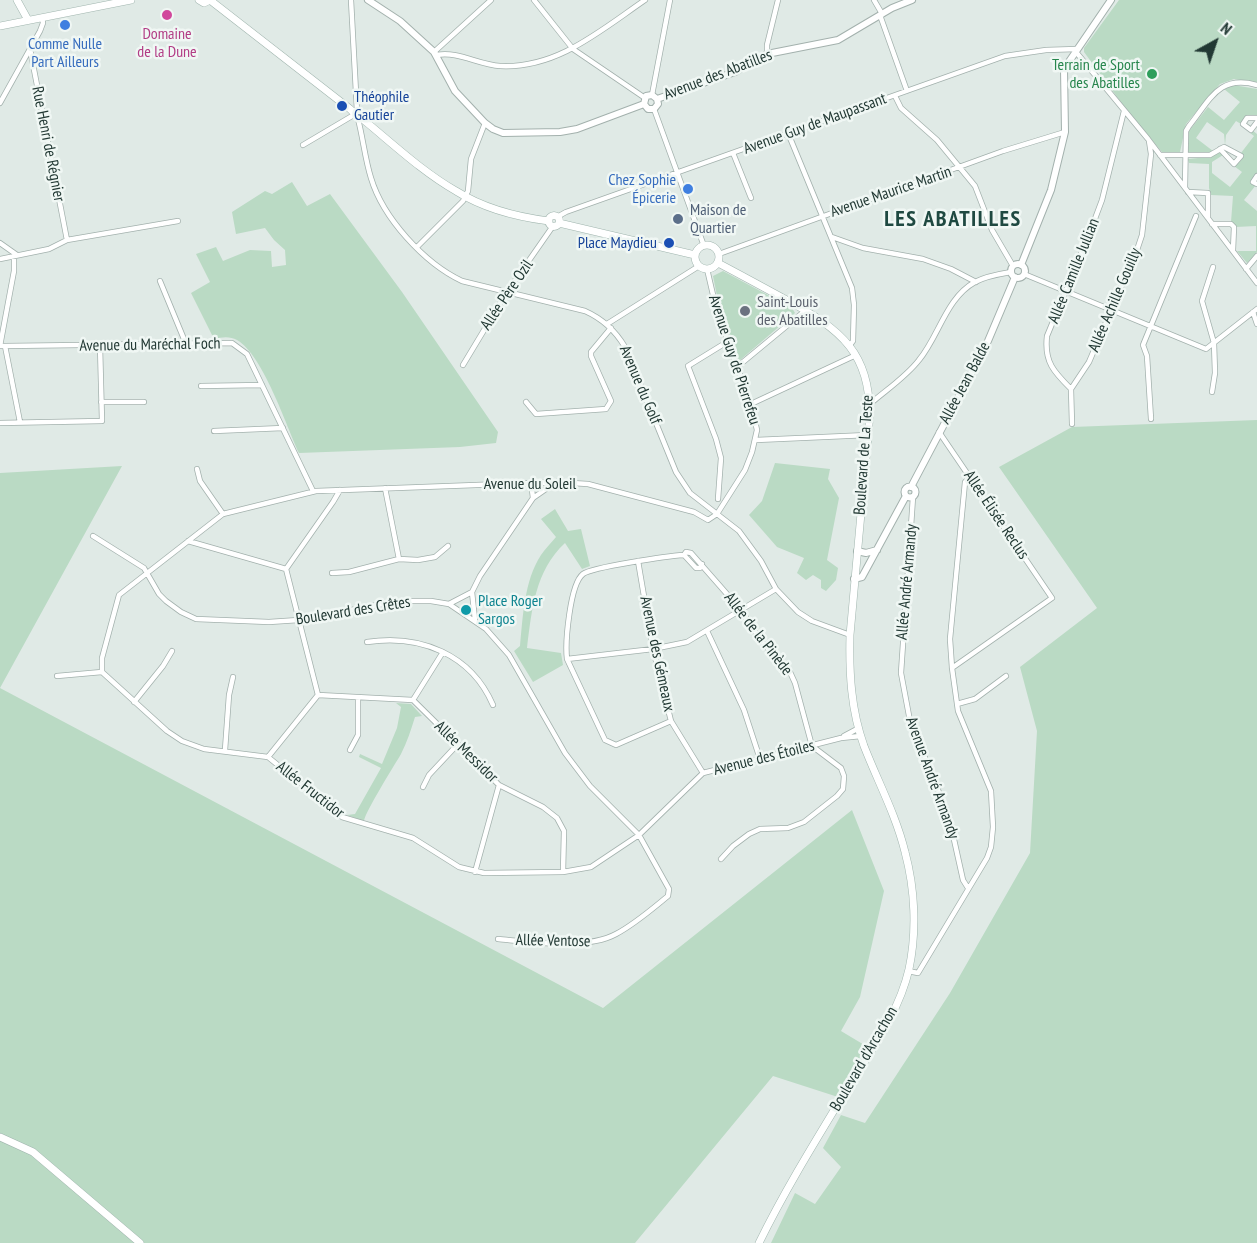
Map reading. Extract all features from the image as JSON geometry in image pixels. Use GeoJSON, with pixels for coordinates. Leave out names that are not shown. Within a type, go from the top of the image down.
{"type":"FeatureCollection","features":[{"type":"Feature","properties":{"kind":"main road"},"geometry":{"type":"LineString","coordinates":[[17,0],[28,20]]}},
{"type":"Feature","properties":{"kind":"main road"},"geometry":{"type":"LineString","coordinates":[[0,26],[130,0]]}},
{"type":"Feature","properties":{"kind":"main road"},"geometry":{"type":"LineString","coordinates":[[199,0],[204,3],[210,0],[439,181],[465,197],[518,215],[695,255],[703,267],[714,267],[719,254],[713,246],[704,246],[698,249],[695,255]]}},
{"type":"Feature","properties":{"kind":"main road","name":"Boulevard de La Teste"},"geometry":{"type":"LineString","coordinates":[[717,263],[806,310],[838,333],[856,355],[868,384],[870,404],[868,435],[849,653]]}},
{"type":"Feature","properties":{"kind":"main road","name":"Boulevard d'Arcachon"},"geometry":{"type":"LineString","coordinates":[[759,1243],[788,1187],[897,1003],[908,971],[913,939],[914,905],[906,854],[896,820],[861,736],[852,696],[849,653]]}},
{"type":"Feature","properties":{"kind":"main road"},"geometry":{"type":"LineString","coordinates":[[0,1137],[33,1152],[140,1243]]}},
{"type":"Feature","properties":{"kind":"street","name":"Avenue du Golf"},"geometry":{"type":"LineString","coordinates":[[351,0],[356,115],[371,178],[380,201],[417,247],[444,273],[462,281],[585,311],[596,316],[616,332],[625,347],[676,472],[690,494],[739,531],[776,588],[798,612],[812,621],[850,635]]}},
{"type":"Feature","properties":{"kind":"street","name":"Avenue des Abatilles"},"geometry":{"type":"LineString","coordinates":[[368,0],[400,21],[435,54],[455,91],[485,123],[503,133],[560,132],[578,129],[649,99],[735,72],[767,54],[838,40],[899,3],[912,0]]}},
{"type":"Feature","properties":{"kind":"street"},"geometry":{"type":"LineString","coordinates":[[435,54],[491,0]]}},
{"type":"Feature","properties":{"kind":"street"},"geometry":{"type":"LineString","coordinates":[[534,0],[573,49],[658,104],[654,109]]}},
{"type":"Feature","properties":{"kind":"street"},"geometry":{"type":"LineString","coordinates":[[435,54],[446,53],[491,66],[508,67],[540,63],[573,49],[645,0]]}},
{"type":"Feature","properties":{"kind":"street"},"geometry":{"type":"LineString","coordinates":[[654,109],[648,109],[649,99],[670,0]]}},
{"type":"Feature","properties":{"kind":"street"},"geometry":{"type":"LineString","coordinates":[[767,54],[778,0]]}},
{"type":"Feature","properties":{"kind":"street"},"geometry":{"type":"LineString","coordinates":[[874,0],[881,14],[907,91]]}},
{"type":"Feature","properties":{"kind":"street"},"geometry":{"type":"LineString","coordinates":[[870,404],[917,362],[960,293],[976,282],[1013,271],[1021,265],[1051,189],[1065,132],[1065,69],[1111,0]]}},
{"type":"Feature","properties":{"kind":"street"},"geometry":{"type":"LineString","coordinates":[[0,103],[40,31],[43,23],[42,17]]}},
{"type":"Feature","properties":{"kind":"street","name":"Rue Henri de Régnier"},"geometry":{"type":"LineString","coordinates":[[30,49],[67,240]]}},
{"type":"Feature","properties":{"kind":"street","name":"Avenue Guy de Maupassant"},"geometry":{"type":"LineString","coordinates":[[555,222],[566,212],[1005,56],[1046,50],[1076,50]]}},
{"type":"Feature","properties":{"kind":"street"},"geometry":{"type":"LineString","coordinates":[[1076,50],[1148,139],[1257,283]]}},
{"type":"Feature","properties":{"kind":"street"},"geometry":{"type":"LineString","coordinates":[[1187,190],[1185,155],[1186,131],[1189,126],[1222,86],[1234,81],[1257,86]]}},
{"type":"Feature","properties":{"kind":"street"},"geometry":{"type":"LineString","coordinates":[[895,96],[901,108],[937,140],[975,186],[992,230],[1013,271],[1019,278],[1024,274]]}},
{"type":"Feature","properties":{"kind":"street"},"geometry":{"type":"LineString","coordinates":[[654,109],[704,246]]}},
{"type":"Feature","properties":{"kind":"street","name":"Allée Camille Jullian"},"geometry":{"type":"LineString","coordinates":[[1071,389],[1050,364],[1045,350],[1047,336],[1102,200],[1124,111]]}},
{"type":"Feature","properties":{"kind":"street"},"geometry":{"type":"LineString","coordinates":[[303,145],[356,115]]}},
{"type":"Feature","properties":{"kind":"street"},"geometry":{"type":"LineString","coordinates":[[417,247],[463,201],[468,191],[471,159],[485,123]]}},
{"type":"Feature","properties":{"kind":"street"},"geometry":{"type":"LineString","coordinates":[[361,131],[371,125]]}},
{"type":"Feature","properties":{"kind":"street","name":"Avenue Maurice Martin"},"geometry":{"type":"LineString","coordinates":[[719,254],[960,167],[1065,132]]}},
{"type":"Feature","properties":{"kind":"street"},"geometry":{"type":"LineString","coordinates":[[788,133],[852,288],[853,341],[850,345]]}},
{"type":"Feature","properties":{"kind":"street","name":"Allée Achille Gouilly"},"geometry":{"type":"LineString","coordinates":[[1071,389],[1089,362],[1142,236],[1151,153],[1148,139]]}},
{"type":"Feature","properties":{"kind":"street"},"geometry":{"type":"LineString","coordinates":[[1160,155],[1210,155],[1220,149]]}},
{"type":"Feature","properties":{"kind":"street"},"geometry":{"type":"LineString","coordinates":[[733,153],[751,198]]}},
{"type":"Feature","properties":{"kind":"street"},"geometry":{"type":"LineString","coordinates":[[1257,176],[1253,182],[1257,184]]}},
{"type":"Feature","properties":{"kind":"street"},"geometry":{"type":"LineString","coordinates":[[1187,190],[1208,193],[1208,219]]}},
{"type":"Feature","properties":{"kind":"street"},"geometry":{"type":"LineString","coordinates":[[1151,419],[1147,356],[1143,345],[1196,216]]}},
{"type":"Feature","properties":{"kind":"street"},"geometry":{"type":"LineString","coordinates":[[0,259],[49,249],[67,240],[178,221]]}},
{"type":"Feature","properties":{"kind":"street","name":"Allée Père Ozil"},"geometry":{"type":"LineString","coordinates":[[463,365],[507,292],[555,222]]}},
{"type":"Feature","properties":{"kind":"street"},"geometry":{"type":"LineString","coordinates":[[1212,224],[1234,226],[1233,251]]}},
{"type":"Feature","properties":{"kind":"street"},"geometry":{"type":"LineString","coordinates":[[832,237],[863,248],[923,259],[951,269],[976,282]]}},
{"type":"Feature","properties":{"kind":"street"},"geometry":{"type":"LineString","coordinates":[[0,243],[16,256]]}},
{"type":"Feature","properties":{"kind":"street"},"geometry":{"type":"LineString","coordinates":[[16,256],[1,346],[20,422]]}},
{"type":"Feature","properties":{"kind":"street"},"geometry":{"type":"LineString","coordinates":[[1246,269],[1257,256]]}},
{"type":"Feature","properties":{"kind":"street"},"geometry":{"type":"LineString","coordinates":[[1021,265],[1024,268],[1024,274]]}},
{"type":"Feature","properties":{"kind":"street"},"geometry":{"type":"LineString","coordinates":[[526,402],[536,414],[606,409],[610,401],[591,352],[609,326],[703,267]]}},
{"type":"Feature","properties":{"kind":"street","name":"Avenue Guy de Pierrefeu"},"geometry":{"type":"LineString","coordinates":[[703,267],[727,342],[751,404],[757,430],[756,440],[745,470],[717,514]]}},
{"type":"Feature","properties":{"kind":"street"},"geometry":{"type":"LineString","coordinates":[[1212,392],[1215,373],[1214,343],[1202,301],[1213,267]]}},
{"type":"Feature","properties":{"kind":"street","name":"Allée Jean Balde"},"geometry":{"type":"LineString","coordinates":[[909,496],[915,492],[911,487],[988,342],[1013,271]]}},
{"type":"Feature","properties":{"kind":"street"},"geometry":{"type":"LineString","coordinates":[[1024,274],[1206,349],[1255,311],[1257,324]]}},
{"type":"Feature","properties":{"kind":"street"},"geometry":{"type":"LineString","coordinates":[[160,281],[186,344]]}},
{"type":"Feature","properties":{"kind":"street"},"geometry":{"type":"LineString","coordinates":[[737,367],[806,310]]}},
{"type":"Feature","properties":{"kind":"street"},"geometry":{"type":"LineString","coordinates":[[709,509],[718,499],[721,458],[688,366],[727,342]]}},
{"type":"Feature","properties":{"kind":"street","name":"Avenue du Maréchal Foch"},"geometry":{"type":"LineString","coordinates":[[1,346],[232,343],[247,354],[313,491]]}},
{"type":"Feature","properties":{"kind":"street"},"geometry":{"type":"LineString","coordinates":[[0,423],[102,421],[100,346]]}},
{"type":"Feature","properties":{"kind":"street"},"geometry":{"type":"LineString","coordinates":[[751,404],[856,355]]}},
{"type":"Feature","properties":{"kind":"street"},"geometry":{"type":"LineString","coordinates":[[201,386],[262,385]]}},
{"type":"Feature","properties":{"kind":"street"},"geometry":{"type":"LineString","coordinates":[[1071,389],[1072,424]]}},
{"type":"Feature","properties":{"kind":"street"},"geometry":{"type":"LineString","coordinates":[[102,402],[144,402]]}},
{"type":"Feature","properties":{"kind":"street"},"geometry":{"type":"LineString","coordinates":[[214,431],[282,428]]}},
{"type":"Feature","properties":{"kind":"street","name":"Allée Élisée Reclus"},"geometry":{"type":"LineString","coordinates":[[939,432],[1052,598],[952,668]]}},
{"type":"Feature","properties":{"kind":"street"},"geometry":{"type":"LineString","coordinates":[[756,440],[868,435]]}},
{"type":"Feature","properties":{"kind":"street"},"geometry":{"type":"LineString","coordinates":[[57,676],[102,672],[102,658],[119,596],[224,514],[200,481],[197,470]]}},
{"type":"Feature","properties":{"kind":"street"},"geometry":{"type":"LineString","coordinates":[[908,971],[918,973],[988,853],[994,817],[989,784],[958,711],[952,668],[950,639],[965,482],[970,477]]}},
{"type":"Feature","properties":{"kind":"street"},"geometry":{"type":"LineString","coordinates":[[531,482],[533,498]]}},
{"type":"Feature","properties":{"kind":"street","name":"Avenue du Soleil"},"geometry":{"type":"LineString","coordinates":[[224,514],[313,491],[531,482],[588,484],[694,512],[708,520],[717,514]]}},
{"type":"Feature","properties":{"kind":"street"},"geometry":{"type":"LineString","coordinates":[[475,620],[472,592],[480,576],[533,498],[556,482]]}},
{"type":"Feature","properties":{"kind":"street"},"geometry":{"type":"LineString","coordinates":[[386,488],[399,560]]}},
{"type":"Feature","properties":{"kind":"street"},"geometry":{"type":"LineString","coordinates":[[318,695],[286,569],[340,490]]}},
{"type":"Feature","properties":{"kind":"street"},"geometry":{"type":"LineString","coordinates":[[854,579],[862,577],[909,496]]}},
{"type":"Feature","properties":{"kind":"street","name":"Allée André Armandy"},"geometry":{"type":"LineString","coordinates":[[900,666],[909,496]]}},
{"type":"Feature","properties":{"kind":"street"},"geometry":{"type":"LineString","coordinates":[[718,499],[723,502]]}},
{"type":"Feature","properties":{"kind":"street"},"geometry":{"type":"LineString","coordinates":[[694,512],[702,505]]}},
{"type":"Feature","properties":{"kind":"street","name":"Boulevard des Crêtes"},"geometry":{"type":"LineString","coordinates":[[93,536],[144,568],[159,594],[166,601],[196,619],[269,622],[299,620],[398,601],[431,601],[449,604],[486,629],[509,655],[565,753],[590,786],[639,835]]}},
{"type":"Feature","properties":{"kind":"street"},"geometry":{"type":"LineString","coordinates":[[188,541],[286,569]]}},
{"type":"Feature","properties":{"kind":"street"},"geometry":{"type":"LineString","coordinates":[[332,573],[349,572],[399,560],[435,557],[448,546]]}},
{"type":"Feature","properties":{"kind":"street"},"geometry":{"type":"LineString","coordinates":[[857,551],[866,554],[877,550]]}},
{"type":"Feature","properties":{"kind":"street","name":"Allée de la Pinède"},"geometry":{"type":"LineString","coordinates":[[567,659],[566,647],[575,584],[586,572],[638,561],[684,555],[686,552],[691,553],[741,610],[761,641],[790,672],[812,746]]}},
{"type":"Feature","properties":{"kind":"street","name":"Avenue des Gémeaux"},"geometry":{"type":"LineString","coordinates":[[638,561],[653,649],[671,721],[703,773]]}},
{"type":"Feature","properties":{"kind":"street"},"geometry":{"type":"LineString","coordinates":[[671,721],[616,745],[605,740],[567,659],[653,649],[687,642],[776,588]]}},
{"type":"Feature","properties":{"kind":"street"},"geometry":{"type":"LineString","coordinates":[[449,604],[472,592]]}},
{"type":"Feature","properties":{"kind":"street"},"geometry":{"type":"LineString","coordinates":[[707,631],[744,710],[760,759]]}},
{"type":"Feature","properties":{"kind":"street"},"geometry":{"type":"LineString","coordinates":[[367,642],[394,639],[410,641],[443,652],[478,679],[486,689],[493,705]]}},
{"type":"Feature","properties":{"kind":"street"},"geometry":{"type":"LineString","coordinates":[[134,702],[172,651]]}},
{"type":"Feature","properties":{"kind":"street"},"geometry":{"type":"LineString","coordinates":[[318,695],[413,700],[443,652]]}},
{"type":"Feature","properties":{"kind":"street","name":"Avenue André Armandy"},"geometry":{"type":"LineString","coordinates":[[900,666],[910,721],[949,817],[963,880],[968,888]]}},
{"type":"Feature","properties":{"kind":"street","name":"Allée Fructidor"},"geometry":{"type":"LineString","coordinates":[[102,672],[167,731],[182,741],[204,749],[268,757],[342,817],[413,838],[459,867],[475,872],[564,872],[591,867],[639,835]]}},
{"type":"Feature","properties":{"kind":"street"},"geometry":{"type":"LineString","coordinates":[[957,704],[975,699],[1006,676]]}},
{"type":"Feature","properties":{"kind":"street"},"geometry":{"type":"LineString","coordinates":[[225,750],[229,696],[233,677]]}},
{"type":"Feature","properties":{"kind":"street"},"geometry":{"type":"LineString","coordinates":[[268,757],[318,695]]}},
{"type":"Feature","properties":{"kind":"street"},"geometry":{"type":"LineString","coordinates":[[350,750],[358,735],[358,698]]}},
{"type":"Feature","properties":{"kind":"street","name":"Allée Messidor"},"geometry":{"type":"LineString","coordinates":[[413,700],[499,785],[543,807],[557,818],[564,831],[564,872]]}},
{"type":"Feature","properties":{"kind":"street","name":"Avenue des Étoiles"},"geometry":{"type":"LineString","coordinates":[[841,738],[859,728]]}},
{"type":"Feature","properties":{"kind":"street","name":"Avenue des Étoiles"},"geometry":{"type":"LineString","coordinates":[[639,835],[703,773],[841,738],[861,736]]}},
{"type":"Feature","properties":{"kind":"street"},"geometry":{"type":"LineString","coordinates":[[423,787],[429,775],[458,744]]}},
{"type":"Feature","properties":{"kind":"street"},"geometry":{"type":"LineString","coordinates":[[721,859],[733,846],[760,829],[799,825],[843,789],[844,776],[841,768],[812,746]]}},
{"type":"Feature","properties":{"kind":"street"},"geometry":{"type":"LineString","coordinates":[[475,872],[499,785]]}},
{"type":"Feature","properties":{"kind":"street","name":"Allée Ventose"},"geometry":{"type":"LineString","coordinates":[[498,939],[590,943],[624,930],[668,896],[669,889],[639,835]]}},
{"type":"Feature","properties":{"kind":"green space"},"geometry":{"type":"Polygon","coordinates":[[[1119,0],[1257,0],[1257,83],[1234,79],[1220,84],[1186,124],[1180,152],[1162,152],[1129,113],[1084,52],[1084,48],[1119,0]]]}},
{"type":"Feature","properties":{"kind":"green space"},"geometry":{"type":"Polygon","coordinates":[[[1233,85],[1257,89],[1257,117],[1246,116],[1241,124],[1236,121],[1226,135],[1225,145],[1224,134],[1207,122],[1196,138],[1213,151],[1188,152],[1189,131],[1208,107],[1224,120],[1240,102],[1224,89],[1233,85]]]}},
{"type":"Feature","properties":{"kind":"green space"},"geometry":{"type":"Polygon","coordinates":[[[1252,130],[1257,134],[1257,174],[1251,181],[1256,185],[1244,200],[1257,211],[1257,252],[1247,263],[1237,251],[1256,251],[1256,226],[1236,227],[1231,222],[1233,196],[1211,195],[1209,164],[1189,163],[1188,159],[1208,157],[1221,152],[1223,155],[1212,162],[1212,173],[1230,187],[1242,172],[1234,166],[1243,156],[1241,153],[1254,136],[1250,133],[1252,130]]]}},
{"type":"Feature","properties":{"kind":"green space"},"geometry":{"type":"Polygon","coordinates":[[[292,182],[307,206],[330,194],[402,292],[498,432],[496,443],[460,447],[299,453],[273,392],[256,360],[237,340],[226,337],[214,339],[191,293],[210,282],[196,254],[216,247],[223,261],[250,250],[271,251],[272,267],[286,265],[285,250],[265,228],[236,234],[232,212],[265,191],[272,194],[292,182]]]}},
{"type":"Feature","properties":{"kind":"green space"},"geometry":{"type":"Polygon","coordinates":[[[723,271],[792,308],[795,313],[739,361],[719,306],[713,276],[723,271]]]}},
{"type":"Feature","properties":{"kind":"green space"},"geometry":{"type":"Polygon","coordinates":[[[1257,420],[1257,1243],[771,1243],[795,1193],[815,1204],[841,1167],[823,1148],[841,1115],[865,1123],[950,993],[1030,853],[1037,731],[1020,667],[1097,608],[999,467],[1072,427],[1257,420]]]}},
{"type":"Feature","properties":{"kind":"green space"},"geometry":{"type":"Polygon","coordinates":[[[775,463],[830,469],[828,479],[839,498],[827,560],[838,568],[836,580],[826,591],[821,588],[821,580],[813,575],[806,580],[797,573],[804,558],[777,547],[749,515],[762,501],[775,463]]]}},
{"type":"Feature","properties":{"kind":"green space"},"geometry":{"type":"Polygon","coordinates":[[[122,466],[0,688],[0,473],[122,466]]]}},
{"type":"Feature","properties":{"kind":"green space"},"geometry":{"type":"Polygon","coordinates":[[[555,509],[568,531],[581,529],[590,566],[582,569],[565,543],[555,554],[541,578],[527,648],[561,653],[563,665],[533,682],[514,651],[520,646],[525,599],[535,565],[556,537],[541,519],[555,509]]]}},
{"type":"Feature","properties":{"kind":"green space"},"geometry":{"type":"Polygon","coordinates":[[[0,688],[603,1008],[852,810],[884,891],[860,997],[841,1031],[866,1046],[838,1097],[773,1076],[635,1243],[0,1243],[0,688]]]}},
{"type":"Feature","properties":{"kind":"green space"},"geometry":{"type":"Polygon","coordinates":[[[396,703],[411,704],[422,716],[415,717],[401,754],[374,799],[364,821],[347,815],[355,814],[381,768],[359,757],[360,754],[382,764],[397,728],[401,707],[396,703]]]}},
{"type":"Feature","properties":{"kind":"place","name":"Domaine de la Dune"},"geometry":{"type":"Point","coordinates":[167,15]}},
{"type":"Feature","properties":{"kind":"place","name":"Comme Nulle Part Ailleurs"},"geometry":{"type":"Point","coordinates":[65,25]}},
{"type":"Feature","properties":{"kind":"place","name":"Terrain de Sport des Abatilles"},"geometry":{"type":"Point","coordinates":[1152,74]}},
{"type":"Feature","properties":{"kind":"place","name":"Théophile Gautier"},"geometry":{"type":"Point","coordinates":[342,106]}},
{"type":"Feature","properties":{"kind":"place","name":"Chez Sophie Épicerie"},"geometry":{"type":"Point","coordinates":[688,189]}},
{"type":"Feature","properties":{"kind":"place","name":"Maison de Quartier"},"geometry":{"type":"Point","coordinates":[678,219]}},
{"type":"Feature","properties":{"kind":"place","name":"Place Maydieu"},"geometry":{"type":"Point","coordinates":[669,243]}},
{"type":"Feature","properties":{"kind":"place","name":"Saint-Louis des Abatilles"},"geometry":{"type":"Point","coordinates":[745,311]}},
{"type":"Feature","properties":{"kind":"place","name":"Place Roger Sargos"},"geometry":{"type":"Point","coordinates":[466,610]}},
{"type":"Feature","properties":{"kind":"district","name":"LES ABATILLES"},"geometry":{"type":"Point","coordinates":[953,220]}}]}
